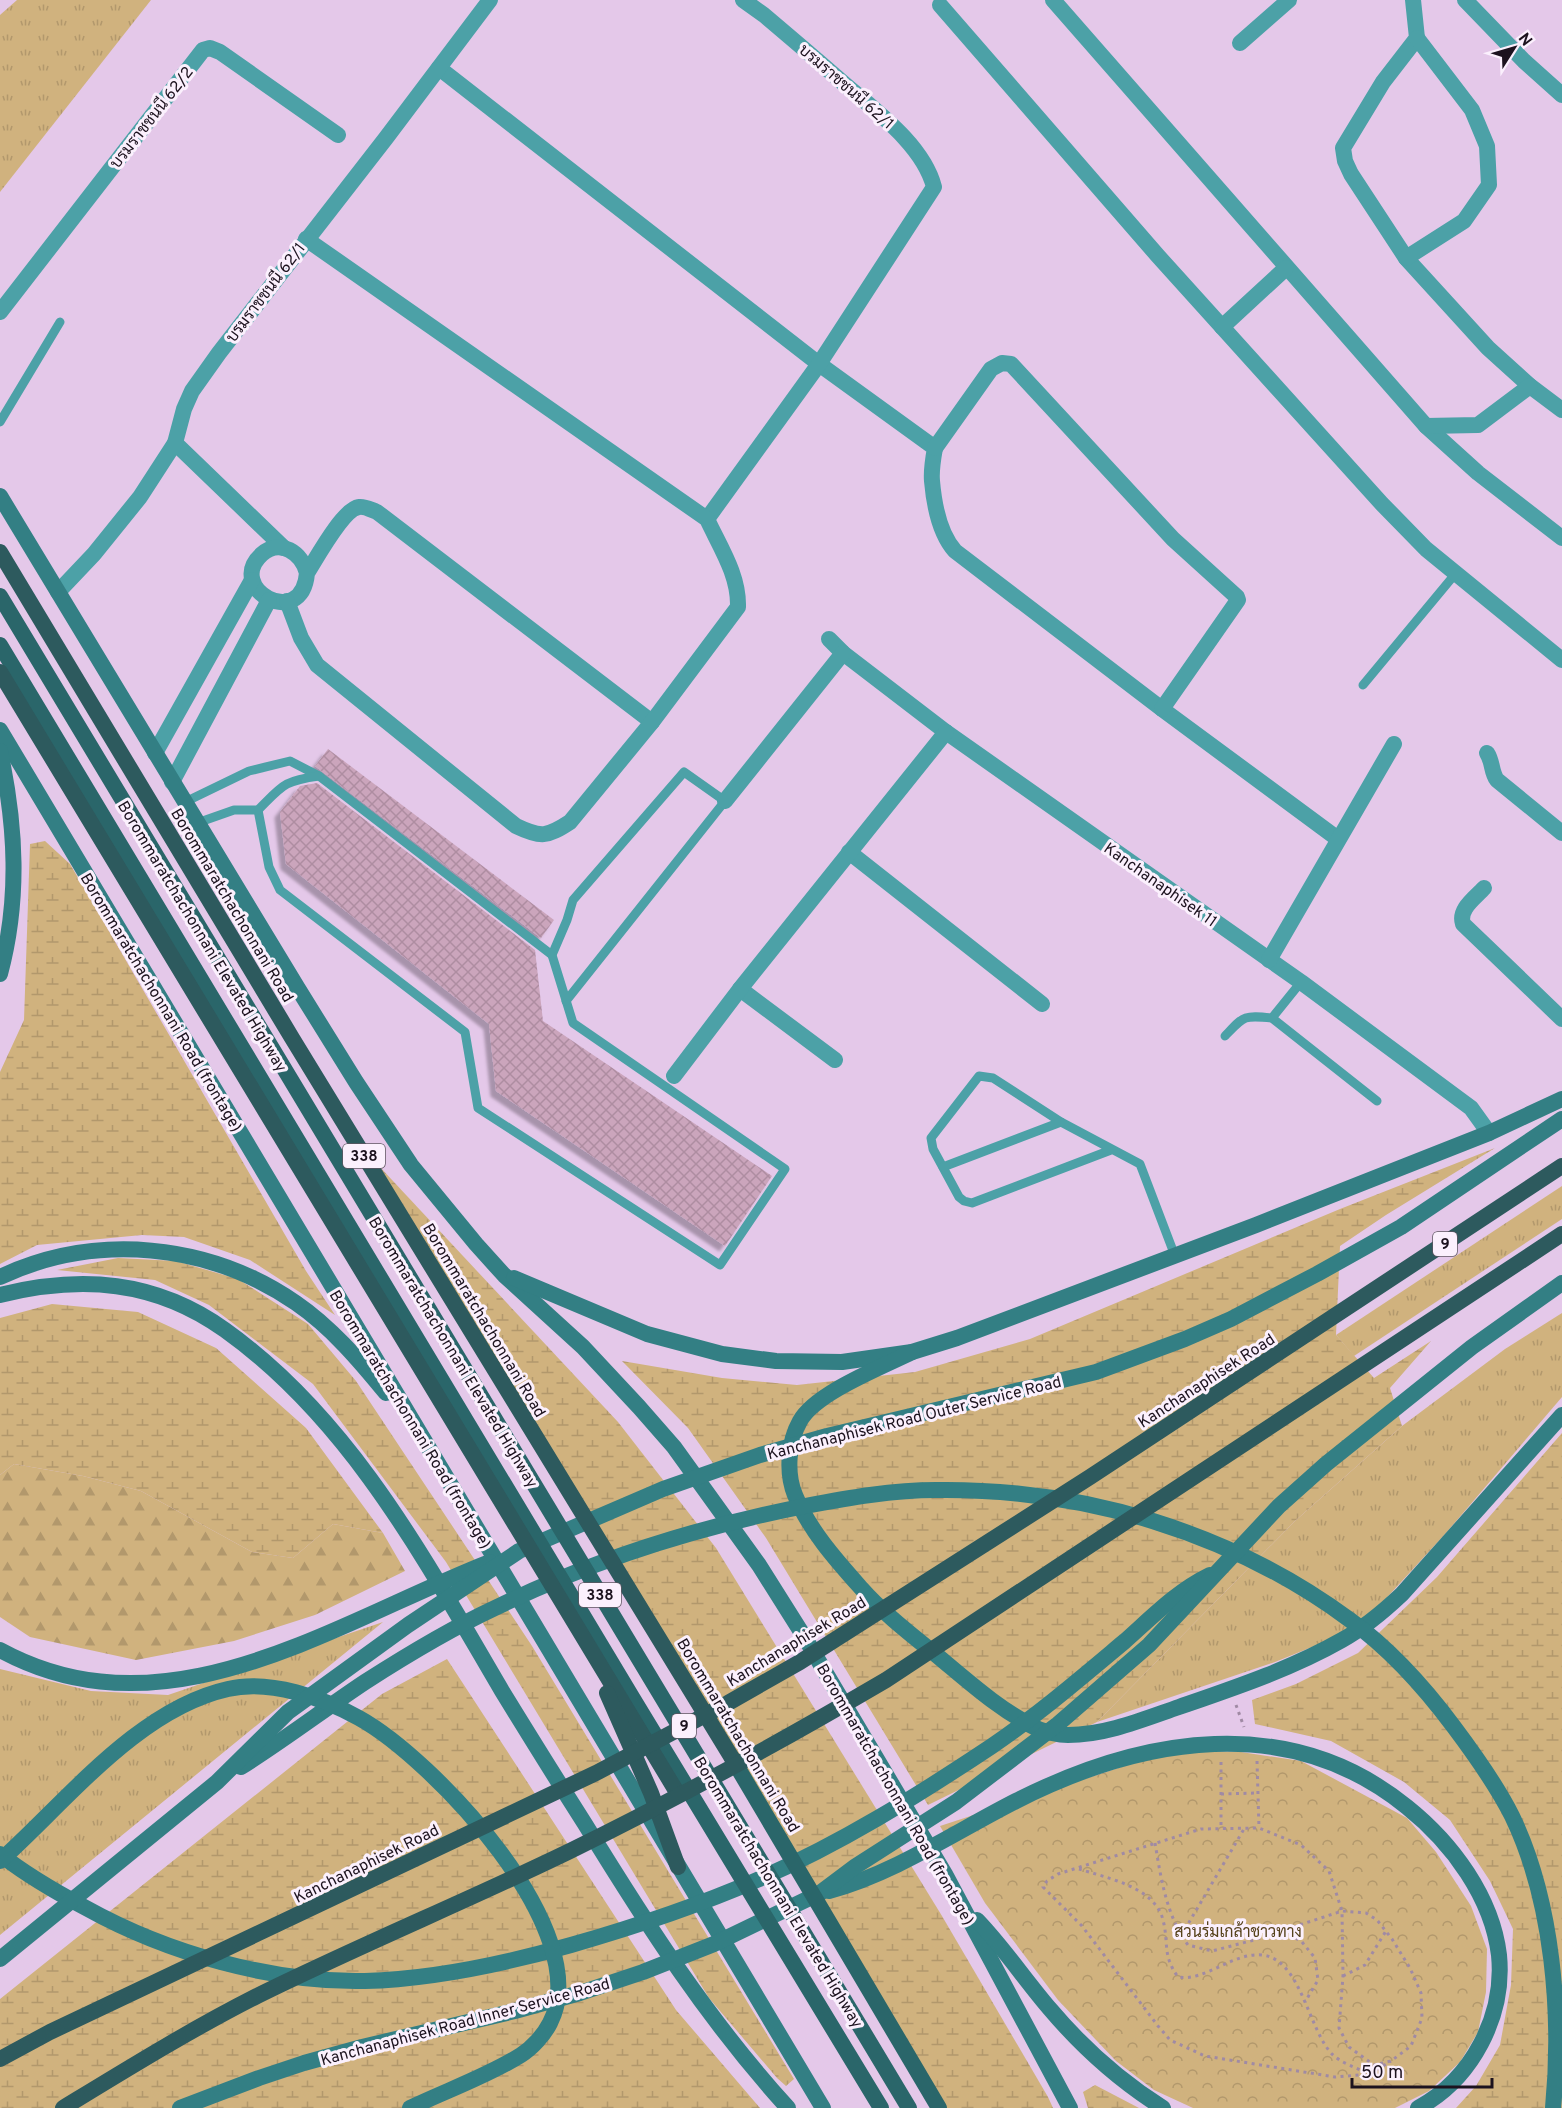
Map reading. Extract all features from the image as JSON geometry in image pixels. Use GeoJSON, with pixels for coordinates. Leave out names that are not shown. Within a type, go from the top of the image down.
{"type":"FeatureCollection","features":[{"type":"Feature","properties":{"kind":"highway","name":"Borommaratchachonnani Road"},"geometry":{"type":"LineString","coordinates":[[0,552],[298,1048],[732,1758]]}},
{"type":"Feature","properties":{"kind":"highway","name":"338"},"geometry":{"type":"LineString","coordinates":[[0,672],[675,1789]]}},
{"type":"Feature","properties":{"kind":"highway","name":"Kanchanaphisek Road"},"geometry":{"type":"LineString","coordinates":[[0,2059],[50,2032],[596,1773],[800,1662],[1327,1322],[1562,1166]]}},
{"type":"Feature","properties":{"kind":"highway"},"geometry":{"type":"LineString","coordinates":[[63,2108],[168,2044],[251,2000],[567,1852],[638,1817],[802,1729],[886,1680],[1562,1234]]}},
{"type":"Feature","properties":{"kind":"highway"},"geometry":{"type":"LineString","coordinates":[[584,1639],[651,1793],[678,1867]]}},
{"type":"Feature","properties":{"kind":"main road","name":"Borommaratchachonnani Road (frontage)"},"geometry":{"type":"LineString","coordinates":[[0,496],[184,802],[383,1125],[445,1207],[504,1275],[583,1347],[674,1447],[759,1565],[939,1864],[1070,2108]]}},
{"type":"Feature","properties":{"kind":"main road","name":"Borommaratchachonnani Elevated Highway"},"geometry":{"type":"LineString","coordinates":[[0,596],[909,2108]]}},
{"type":"Feature","properties":{"kind":"main road","name":"Borommaratchachonnani Elevated Highway"},"geometry":{"type":"LineString","coordinates":[[0,645],[881,2108]]}},
{"type":"Feature","properties":{"kind":"main road","name":"Borommaratchachonnani Road (frontage)"},"geometry":{"type":"LineString","coordinates":[[0,730],[823,2108]]}},
{"type":"Feature","properties":{"kind":"main road"},"geometry":{"type":"LineString","coordinates":[[0,751],[15,851],[11,911],[0,974]]}},
{"type":"Feature","properties":{"kind":"main road"},"geometry":{"type":"LineString","coordinates":[[504,1275],[647,1334],[722,1354],[776,1361],[842,1362],[912,1352],[957,1338],[1175,1256],[1489,1133],[1562,1099]]}},
{"type":"Feature","properties":{"kind":"main road","name":"Kanchanaphisek Road Outer Service Road"},"geometry":{"type":"LineString","coordinates":[[0,1959],[217,1782],[288,1712],[408,1624],[519,1551],[663,1489],[760,1455],[827,1436],[1096,1372],[1231,1319],[1401,1227],[1562,1119]]}},
{"type":"Feature","properties":{"kind":"main road"},"geometry":{"type":"LineString","coordinates":[[0,1277],[40,1260],[106,1249],[177,1253],[218,1263],[257,1280],[311,1314],[340,1340],[419,1432]]}},
{"type":"Feature","properties":{"kind":"main road"},"geometry":{"type":"LineString","coordinates":[[0,1294],[81,1282],[153,1293],[185,1307],[223,1329],[264,1361],[308,1402],[362,1468],[402,1522],[626,1891],[700,2002],[749,2065],[788,2108]]}},
{"type":"Feature","properties":{"kind":"main road","name":"Kanchanaphisek Road Inner Service Road"},"geometry":{"type":"LineString","coordinates":[[180,2108],[304,2063],[515,2011],[643,1972],[714,1944],[820,1893],[856,1866],[956,1802],[1058,1724],[1149,1645],[1279,1506],[1326,1464],[1472,1347],[1562,1283]]}},
{"type":"Feature","properties":{"kind":"main road"},"geometry":{"type":"LineString","coordinates":[[912,1352],[826,1396],[810,1408],[800,1421],[793,1439],[789,1468],[795,1494],[815,1530],[839,1562],[863,1591],[909,1632],[1011,1714],[1039,1730],[1067,1735],[1135,1722],[1206,1698],[1314,1655],[1345,1639],[1379,1615],[1402,1594],[1562,1415]]}},
{"type":"Feature","properties":{"kind":"main road"},"geometry":{"type":"LineString","coordinates":[[217,1782],[270,1749],[365,1682],[438,1637],[536,1589],[597,1564],[653,1545],[732,1522],[781,1511],[891,1492],[932,1490],[1016,1493],[1119,1511],[1205,1539],[1266,1567],[1316,1596],[1353,1622],[1400,1664],[1435,1701],[1477,1757],[1510,1812],[1528,1852],[1543,1899],[1555,1956],[1561,2006],[1561,2054],[1553,2108]]}},
{"type":"Feature","properties":{"kind":"main road"},"geometry":{"type":"LineString","coordinates":[[0,1650],[16,1659],[56,1673],[94,1681],[168,1681],[205,1675],[239,1667],[316,1640],[454,1576],[519,1551]]}},
{"type":"Feature","properties":{"kind":"main road"},"geometry":{"type":"LineString","coordinates":[[0,1854],[45,1886],[137,1934],[183,1951],[238,1966],[314,1978],[362,1981],[424,1977],[541,1954],[680,1911],[758,1880],[874,1820],[930,1787],[1005,1736],[1090,1671],[1169,1600],[1191,1584],[1219,1570]]}},
{"type":"Feature","properties":{"kind":"main road"},"geometry":{"type":"LineString","coordinates":[[0,1861],[125,1743],[180,1706],[230,1688],[258,1686],[288,1690],[360,1719],[402,1749],[475,1819],[499,1850],[532,1902],[548,1937],[558,1968],[559,1992],[555,2012],[549,2026],[539,2039],[522,2055],[410,2108]]}},
{"type":"Feature","properties":{"kind":"main road"},"geometry":{"type":"LineString","coordinates":[[820,1893],[850,1885],[881,1872],[1018,1800],[1080,1773],[1125,1758],[1162,1749],[1240,1743],[1283,1748],[1326,1759],[1384,1788],[1420,1817],[1447,1845],[1474,1884],[1490,1916],[1500,1965],[1498,1997],[1489,2027],[1473,2058],[1451,2085],[1418,2108]]}},
{"type":"Feature","properties":{"kind":"main road","name":"Borommaratchachonnani Road"},"geometry":{"type":"LineString","coordinates":[[732,1758],[939,2108]]}},
{"type":"Feature","properties":{"kind":"main road","name":"338"},"geometry":{"type":"LineString","coordinates":[[675,1789],[868,2108]]}},
{"type":"Feature","properties":{"kind":"main road"},"geometry":{"type":"LineString","coordinates":[[959,1901],[999,1945],[1050,2010],[1088,2050],[1126,2085],[1157,2104]]}},
{"type":"Feature","properties":{"kind":"street","name":"บรมราชชนนี 62/1"},"geometry":{"type":"LineString","coordinates":[[58,592],[140,497],[175,443],[184,409],[192,391],[219,353],[490,0]]}},
{"type":"Feature","properties":{"kind":"street","name":"บรมราชชนนี 62/1"},"geometry":{"type":"LineString","coordinates":[[743,0],[764,15],[892,125],[921,160],[934,187],[819,364]]}},
{"type":"Feature","properties":{"kind":"street"},"geometry":{"type":"LineString","coordinates":[[1053,0],[1426,426],[1478,473],[1562,538]]}},
{"type":"Feature","properties":{"kind":"street"},"geometry":{"type":"LineString","coordinates":[[1240,43],[1289,0]]}},
{"type":"Feature","properties":{"kind":"street"},"geometry":{"type":"LineString","coordinates":[[1406,258],[1464,221],[1489,185],[1487,146],[1472,110],[1417,38],[1413,0]]}},
{"type":"Feature","properties":{"kind":"street"},"geometry":{"type":"LineString","coordinates":[[1464,0],[1524,61],[1562,95]]}},
{"type":"Feature","properties":{"kind":"street"},"geometry":{"type":"LineString","coordinates":[[940,5],[1222,327],[1382,504],[1426,549],[1562,660]]}},
{"type":"Feature","properties":{"kind":"street"},"geometry":{"type":"LineString","coordinates":[[1417,38],[1383,82],[1343,148],[1345,161],[1351,174],[1406,258],[1488,348],[1530,386],[1562,410]]}},
{"type":"Feature","properties":{"kind":"street","name":"บรมราชชนนี 62/2"},"geometry":{"type":"LineString","coordinates":[[0,312],[203,50],[210,48],[220,52],[338,135]]}},
{"type":"Feature","properties":{"kind":"street"},"geometry":{"type":"LineString","coordinates":[[439,68],[819,364],[934,448]]}},
{"type":"Feature","properties":{"kind":"street"},"geometry":{"type":"LineString","coordinates":[[287,602],[301,638],[317,665],[516,826],[534,835],[559,830],[570,822],[652,722],[738,607],[734,577],[707,519],[306,239]]}},
{"type":"Feature","properties":{"kind":"street"},"geometry":{"type":"LineString","coordinates":[[1222,327],[1286,268]]}},
{"type":"Feature","properties":{"kind":"street"},"geometry":{"type":"LineString","coordinates":[[1162,709],[1238,600],[1173,539],[1011,364],[1002,363],[991,369],[934,448],[931,479],[942,532],[947,543],[1162,709],[1338,839]]}},
{"type":"Feature","properties":{"kind":"street"},"geometry":{"type":"LineString","coordinates":[[707,519],[819,364]]}},
{"type":"Feature","properties":{"kind":"street"},"geometry":{"type":"LineString","coordinates":[[1426,426],[1478,425],[1530,386]]}},
{"type":"Feature","properties":{"kind":"street"},"geometry":{"type":"LineString","coordinates":[[175,443],[284,548],[299,556],[307,573],[302,591],[287,602],[278,603],[261,596],[252,580]]}},
{"type":"Feature","properties":{"kind":"street"},"geometry":{"type":"LineString","coordinates":[[307,573],[348,513],[357,507],[366,507],[376,512],[652,722]]}},
{"type":"Feature","properties":{"kind":"street"},"geometry":{"type":"LineString","coordinates":[[155,753],[252,580],[252,572],[260,556],[267,551],[284,548]]}},
{"type":"Feature","properties":{"kind":"street"},"geometry":{"type":"LineString","coordinates":[[172,782],[269,600]]}},
{"type":"Feature","properties":{"kind":"street","name":"Kanchanaphisek 11"},"geometry":{"type":"LineString","coordinates":[[829,639],[843,653],[946,732],[1300,982],[1471,1108],[1489,1133]]}},
{"type":"Feature","properties":{"kind":"street"},"geometry":{"type":"LineString","coordinates":[[725,801],[843,653]]}},
{"type":"Feature","properties":{"kind":"street"},"geometry":{"type":"LineString","coordinates":[[675,1076],[740,989],[946,732]]}},
{"type":"Feature","properties":{"kind":"street"},"geometry":{"type":"LineString","coordinates":[[1269,960],[1394,744]]}},
{"type":"Feature","properties":{"kind":"street"},"geometry":{"type":"LineString","coordinates":[[1487,753],[1492,761],[1494,776],[1497,780],[1562,833]]}},
{"type":"Feature","properties":{"kind":"street"},"geometry":{"type":"LineString","coordinates":[[849,852],[1042,1004]]}},
{"type":"Feature","properties":{"kind":"street"},"geometry":{"type":"LineString","coordinates":[[1484,888],[1463,911],[1461,918],[1463,924],[1562,1019]]}},
{"type":"Feature","properties":{"kind":"street"},"geometry":{"type":"LineString","coordinates":[[740,989],[835,1060]]}},
{"type":"Feature","properties":{"kind":"lane"},"geometry":{"type":"LineString","coordinates":[[0,422],[60,322]]}},
{"type":"Feature","properties":{"kind":"lane"},"geometry":{"type":"LineString","coordinates":[[1363,685],[1456,573]]}},
{"type":"Feature","properties":{"kind":"lane"},"geometry":{"type":"LineString","coordinates":[[184,802],[249,771],[290,761],[319,776],[552,955],[573,1023],[785,1169],[720,1265],[478,1108],[465,1032],[280,890],[269,867],[258,810]]}},
{"type":"Feature","properties":{"kind":"lane"},"geometry":{"type":"LineString","coordinates":[[552,955],[573,900],[684,772],[725,801],[566,1001]]}},
{"type":"Feature","properties":{"kind":"lane"},"geometry":{"type":"LineString","coordinates":[[197,823],[234,810],[258,810],[283,785],[295,779],[319,776]]}},
{"type":"Feature","properties":{"kind":"lane"},"geometry":{"type":"LineString","coordinates":[[1272,1018],[1300,982]]}},
{"type":"Feature","properties":{"kind":"lane"},"geometry":{"type":"LineString","coordinates":[[1225,1036],[1241,1019],[1248,1016],[1272,1018],[1377,1101]]}},
{"type":"Feature","properties":{"kind":"lane"},"geometry":{"type":"LineString","coordinates":[[1112,1150],[972,1203],[959,1197],[931,1145],[931,1138],[979,1076],[993,1078],[1061,1122],[1137,1161],[1142,1167],[1175,1256]]}},
{"type":"Feature","properties":{"kind":"lane"},"geometry":{"type":"LineString","coordinates":[[943,1167],[1061,1122]]}},
{"type":"Feature","properties":{"kind":"path"},"geometry":{"type":"LineString","coordinates":[[1221,1794],[1258,1793]]}},
{"type":"Feature","properties":{"kind":"path"},"geometry":{"type":"LineString","coordinates":[[1155,1843],[1162,1887],[1181,1936],[1188,1945],[1212,1951],[1342,1911],[1366,1913],[1377,1920],[1386,1931],[1410,1968],[1421,1993],[1422,2018],[1412,2046],[1391,2061],[1370,2074],[1335,2077],[1205,2056],[1170,2040],[1082,1926],[1044,1887],[1047,1881],[1058,1874],[1077,1869],[1155,1843],[1201,1829],[1259,1828],[1301,1845],[1329,1871],[1342,1911],[1343,1976],[1339,2028],[1349,2047],[1374,2065],[1391,2061]]}},
{"type":"Feature","properties":{"kind":"path"},"geometry":{"type":"LineString","coordinates":[[1181,1936],[1244,1829]]}},
{"type":"Feature","properties":{"kind":"path"},"geometry":{"type":"LineString","coordinates":[[1077,1869],[1127,1884],[1153,1901],[1163,1918],[1169,1964],[1178,1977],[1188,1979],[1239,1958],[1261,1955],[1278,1959],[1293,1980],[1319,2035],[1333,2055],[1370,2074]]}},
{"type":"Feature","properties":{"kind":"path"},"geometry":{"type":"LineString","coordinates":[[1283,1930],[1302,1941],[1315,1958],[1318,1980],[1305,2002]]}},
{"type":"Feature","properties":{"kind":"path"},"geometry":{"type":"LineString","coordinates":[[1343,1976],[1365,1965],[1386,1931]]}},
{"type":"Feature","properties":{"kind":"green space"},"geometry":{"type":"Polygon","coordinates":[[[17,0],[151,0],[0,192],[0,15],[17,0]]]}},
{"type":"Feature","properties":{"kind":"green space"},"geometry":{"type":"Polygon","coordinates":[[[45,841],[70,864],[306,1271],[335,1315],[250,1260],[184,1237],[142,1235],[37,1245],[0,1264],[0,1072],[24,1020],[30,844],[45,841]]]}},
{"type":"Feature","properties":{"kind":"green space"},"geometry":{"type":"Polygon","coordinates":[[[1495,1148],[1340,1246],[1336,1335],[1374,1378],[1431,1341],[1390,1388],[1402,1426],[1295,1521],[1097,1722],[928,1805],[766,1538],[688,1428],[622,1361],[722,1378],[797,1385],[915,1372],[1030,1339],[1340,1209],[1495,1148]]]}},
{"type":"Feature","properties":{"kind":"green space"},"geometry":{"type":"Polygon","coordinates":[[[379,1166],[618,1422],[716,1548],[942,1916],[1053,2108],[945,2108],[379,1166]]]}},
{"type":"Feature","properties":{"kind":"green space"},"geometry":{"type":"Polygon","coordinates":[[[1562,1186],[1562,1219],[1354,1356],[1336,1335],[1562,1186]]]}},
{"type":"Feature","properties":{"kind":"green space"},"geometry":{"type":"Polygon","coordinates":[[[118,1258],[176,1261],[238,1279],[308,1324],[356,1381],[532,1646],[794,2079],[786,2086],[709,1998],[446,1562],[313,1384],[209,1305],[155,1280],[57,1270],[118,1258]]]}},
{"type":"Feature","properties":{"kind":"green space"},"geometry":{"type":"Polygon","coordinates":[[[52,1304],[138,1312],[216,1348],[306,1428],[383,1533],[333,1524],[293,1558],[252,1552],[141,1491],[83,1476],[14,1464],[0,1475],[0,1318],[52,1304]]]}},
{"type":"Feature","properties":{"kind":"green space"},"geometry":{"type":"Polygon","coordinates":[[[1562,1313],[1562,1397],[1446,1533],[1380,1605],[1339,1636],[1275,1662],[1097,1722],[1295,1521],[1402,1426],[1505,1349],[1562,1313]]]}},
{"type":"Feature","properties":{"kind":"green space"},"geometry":{"type":"Polygon","coordinates":[[[1562,1433],[1562,2108],[1456,2108],[1476,2086],[1500,2045],[1511,1985],[1513,1929],[1490,1881],[1450,1820],[1404,1782],[1331,1741],[1255,1724],[1252,1700],[1296,1684],[1358,1653],[1437,1577],[1562,1433]]]}},
{"type":"Feature","properties":{"kind":"green space"},"geometry":{"type":"Polygon","coordinates":[[[14,1464],[83,1476],[141,1491],[252,1552],[293,1558],[333,1524],[383,1533],[405,1571],[315,1615],[234,1641],[136,1660],[30,1637],[0,1617],[0,1475],[14,1464]]]}},
{"type":"Feature","properties":{"kind":"green space"},"geometry":{"type":"Polygon","coordinates":[[[383,1622],[0,1935],[0,1669],[91,1691],[168,1695],[383,1622]]]}},
{"type":"Feature","properties":{"kind":"green space"},"geometry":{"type":"Polygon","coordinates":[[[447,1659],[676,2010],[760,2108],[0,2108],[0,1999],[382,1694],[447,1659]]]}},
{"type":"Feature","properties":{"kind":"green space","name":"สวนร่มเกล้าชาวทาง"},"geometry":{"type":"Polygon","coordinates":[[[1195,1751],[1241,1752],[1301,1761],[1407,1818],[1436,1852],[1471,1906],[1487,1949],[1486,1992],[1478,2032],[1460,2062],[1429,2091],[1395,2108],[1193,2108],[1154,2090],[1116,2061],[1058,2000],[985,1903],[940,1826],[1149,1758],[1195,1751]]]}},
{"type":"Feature","properties":{"kind":"green space"},"geometry":{"type":"Polygon","coordinates":[[[1095,2085],[1139,2108],[1088,2108],[1083,2092],[1095,2085]]]}},
{"type":"Feature","properties":{"kind":"building"},"geometry":{"type":"Polygon","coordinates":[[[328,749],[554,920],[541,938],[315,766],[328,749]]]}},
{"type":"Feature","properties":{"kind":"building"},"geometry":{"type":"Polygon","coordinates":[[[317,783],[535,950],[543,1021],[772,1176],[725,1246],[496,1091],[489,1024],[286,864],[280,812],[300,786],[317,783]]]}}]}
